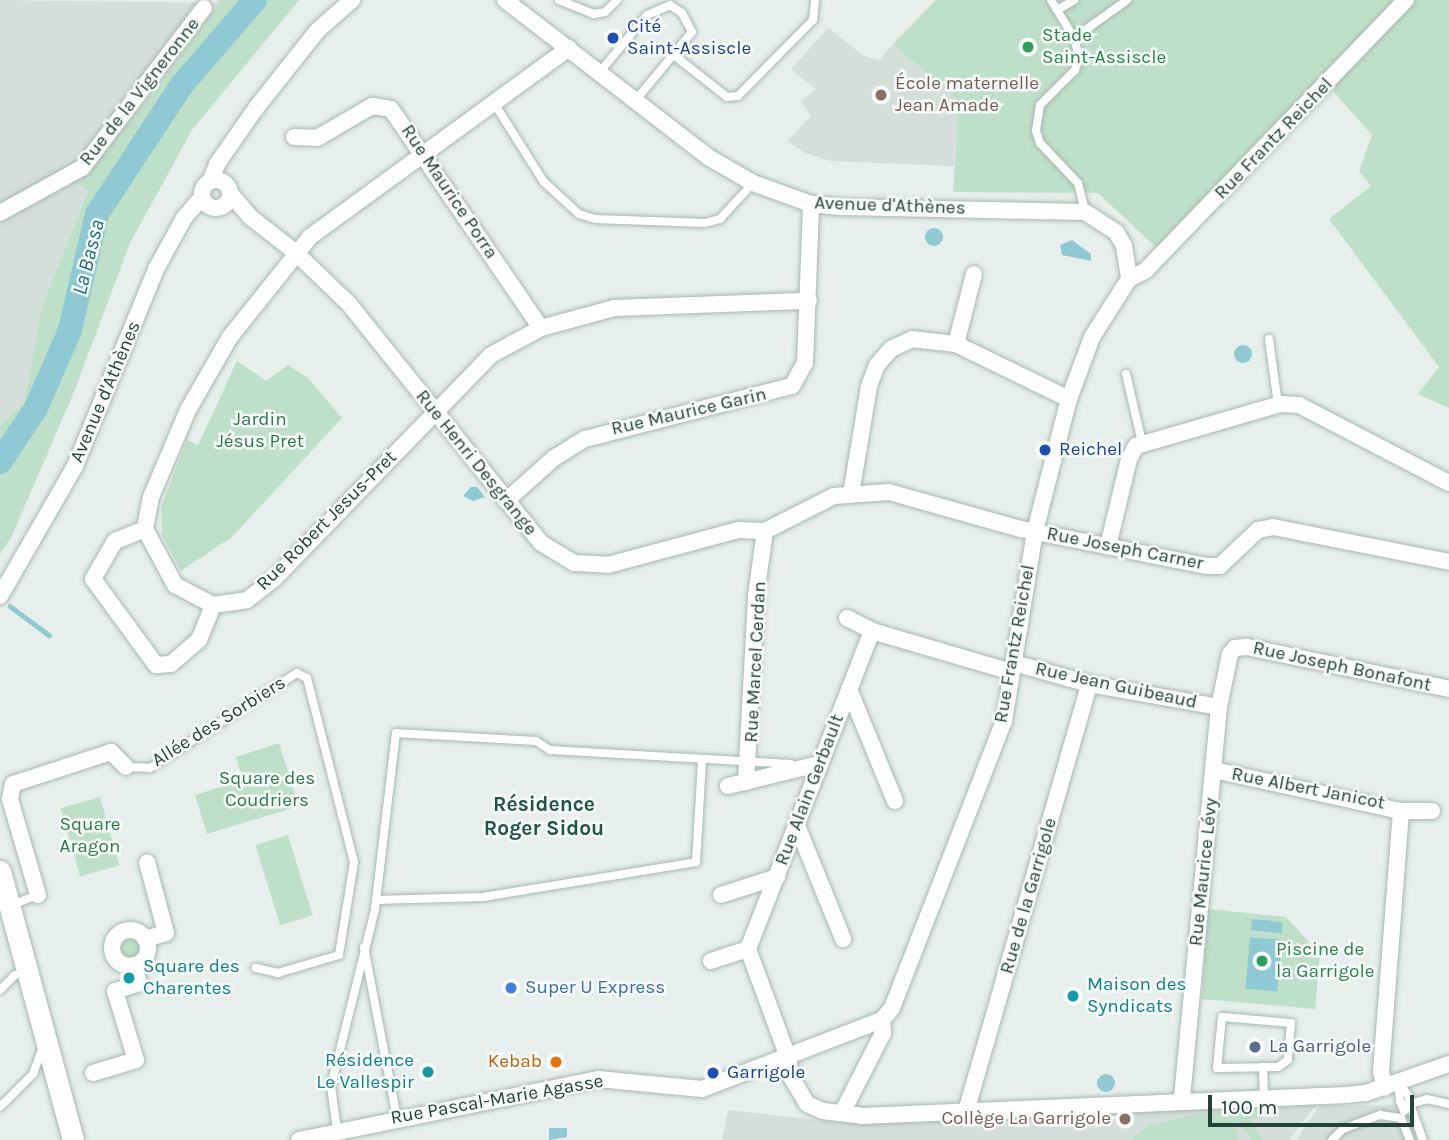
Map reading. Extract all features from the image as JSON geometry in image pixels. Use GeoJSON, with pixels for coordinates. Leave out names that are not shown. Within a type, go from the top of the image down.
{"type":"FeatureCollection","features":[{"type":"Feature","properties":{"kind":"main road"},"geometry":{"type":"LineString","coordinates":[[0,871],[9,975],[26,1013],[46,1039]]}},
{"type":"Feature","properties":{"kind":"main road"},"geometry":{"type":"LineString","coordinates":[[3,908],[46,1039],[73,1140]]}},
{"type":"Feature","properties":{"kind":"street"},"geometry":{"type":"LineString","coordinates":[[210,204],[222,185],[222,157],[317,31],[352,0]]}},
{"type":"Feature","properties":{"kind":"street","name":"Avenue d'Athènes"},"geometry":{"type":"LineString","coordinates":[[505,0],[708,157],[753,183],[811,204],[1085,212]]}},
{"type":"Feature","properties":{"kind":"street","name":"Rue Frantz Reichel"},"geometry":{"type":"LineString","coordinates":[[842,1113],[883,1033],[882,1020],[892,1008],[983,781],[1004,721],[1035,531],[1069,399],[1092,337],[1129,279],[1171,244],[1406,0]]}},
{"type":"Feature","properties":{"kind":"street","name":"Rue de la Vigneronne"},"geometry":{"type":"LineString","coordinates":[[0,213],[82,168],[204,8]]}},
{"type":"Feature","properties":{"kind":"street"},"geometry":{"type":"LineString","coordinates":[[145,529],[115,541],[93,579],[156,665],[171,664],[199,640],[213,605],[176,584],[145,529],[151,497],[188,410],[229,337],[295,252],[423,152],[569,48]]}},
{"type":"Feature","properties":{"kind":"street","name":"Rue Maurice Porra"},"geometry":{"type":"LineString","coordinates":[[294,137],[317,138],[372,106],[391,109],[423,152],[541,328]]}},
{"type":"Feature","properties":{"kind":"street"},"geometry":{"type":"LineString","coordinates":[[210,204],[205,184],[222,185]]}},
{"type":"Feature","properties":{"kind":"street","name":"Rue Henri Desgrange"},"geometry":{"type":"LineString","coordinates":[[222,185],[249,216],[295,252],[349,304],[541,543],[574,563],[608,565],[739,530],[765,531]]}},
{"type":"Feature","properties":{"kind":"street","name":"Avenue d'Athènes"},"geometry":{"type":"LineString","coordinates":[[0,596],[75,466],[156,269],[184,218],[210,204]]}},
{"type":"Feature","properties":{"kind":"street","name":"Rue Henri Desgrange"},"geometry":{"type":"LineString","coordinates":[[210,204],[249,216]]}},
{"type":"Feature","properties":{"kind":"street","name":"Rue Maurice Garin"},"geometry":{"type":"LineString","coordinates":[[506,501],[554,458],[585,439],[792,386],[805,363],[811,204]]}},
{"type":"Feature","properties":{"kind":"street"},"geometry":{"type":"LineString","coordinates":[[1085,212],[1116,232],[1124,246],[1129,279]]}},
{"type":"Feature","properties":{"kind":"street"},"geometry":{"type":"LineString","coordinates":[[956,344],[974,274]]}},
{"type":"Feature","properties":{"kind":"street","name":"Rue Robert Jesus-Pret"},"geometry":{"type":"LineString","coordinates":[[213,605],[247,600],[273,580],[433,411],[491,355],[541,328],[614,308],[808,300]]}},
{"type":"Feature","properties":{"kind":"street"},"geometry":{"type":"LineString","coordinates":[[850,494],[869,386],[877,365],[891,349],[912,339],[956,344],[1069,399]]}},
{"type":"Feature","properties":{"kind":"street"},"geometry":{"type":"LineString","coordinates":[[1108,546],[1129,459],[1142,442],[1278,405],[1299,405],[1449,482]]}},
{"type":"Feature","properties":{"kind":"street"},"geometry":{"type":"LineString","coordinates":[[765,531],[834,496],[890,492],[1035,531]]}},
{"type":"Feature","properties":{"kind":"street","name":"Rue Joseph Carner"},"geometry":{"type":"LineString","coordinates":[[1035,531],[1220,566],[1258,530],[1273,527],[1448,558]]}},
{"type":"Feature","properties":{"kind":"street","name":"Rue Marcel Cerdan"},"geometry":{"type":"LineString","coordinates":[[747,782],[756,595],[765,531]]}},
{"type":"Feature","properties":{"kind":"street","name":"Avenue d'Athènes"},"geometry":{"type":"LineString","coordinates":[[0,580],[19,562]]}},
{"type":"Feature","properties":{"kind":"street","name":"Rue Jean Guibeaud"},"geometry":{"type":"LineString","coordinates":[[847,618],[872,631],[1013,668],[1219,707]]}},
{"type":"Feature","properties":{"kind":"street","name":"Rue Alain Gerbault"},"geometry":{"type":"LineString","coordinates":[[748,949],[798,828],[818,764],[872,631]]}},
{"type":"Feature","properties":{"kind":"street","name":"Rue Joseph Bonafont"},"geometry":{"type":"LineString","coordinates":[[1236,648],[1449,690]]}},
{"type":"Feature","properties":{"kind":"street","name":"Rue Maurice Lévy"},"geometry":{"type":"LineString","coordinates":[[1182,1098],[1219,707],[1236,648]]}},
{"type":"Feature","properties":{"kind":"street","name":"Rue de la Garrigole"},"geometry":{"type":"LineString","coordinates":[[967,1108],[1088,684]]}},
{"type":"Feature","properties":{"kind":"street"},"geometry":{"type":"LineString","coordinates":[[849,689],[895,801]]}},
{"type":"Feature","properties":{"kind":"street"},"geometry":{"type":"LineString","coordinates":[[38,895],[10,799],[13,784],[111,752],[126,766]]}},
{"type":"Feature","properties":{"kind":"street"},"geometry":{"type":"LineString","coordinates":[[727,786],[818,764]]}},
{"type":"Feature","properties":{"kind":"street","name":"Rue Albert Janicot"},"geometry":{"type":"LineString","coordinates":[[1214,770],[1401,811],[1432,811]]}},
{"type":"Feature","properties":{"kind":"street","name":"Rue Albert Janicot"},"geometry":{"type":"LineString","coordinates":[[1391,1084],[1381,1072],[1401,811]]}},
{"type":"Feature","properties":{"kind":"street"},"geometry":{"type":"LineString","coordinates":[[798,828],[843,939]]}},
{"type":"Feature","properties":{"kind":"street"},"geometry":{"type":"LineString","coordinates":[[145,939],[166,933],[147,862]]}},
{"type":"Feature","properties":{"kind":"street"},"geometry":{"type":"LineString","coordinates":[[721,895],[777,877]]}},
{"type":"Feature","properties":{"kind":"street"},"geometry":{"type":"LineString","coordinates":[[125,930],[135,930],[145,939],[146,955],[133,965],[118,961],[113,940],[125,930]]}},
{"type":"Feature","properties":{"kind":"street"},"geometry":{"type":"LineString","coordinates":[[711,961],[748,949],[788,1057],[791,1077],[807,1104],[842,1113],[1182,1098],[1346,1095],[1391,1084],[1449,1064]]}},
{"type":"Feature","properties":{"kind":"street"},"geometry":{"type":"LineString","coordinates":[[93,1073],[136,1060],[115,991],[139,984],[133,965]]}},
{"type":"Feature","properties":{"kind":"street"},"geometry":{"type":"LineString","coordinates":[[788,1057],[882,1020]]}},
{"type":"Feature","properties":{"kind":"street","name":"Rue Pascal-Marie Agasse"},"geometry":{"type":"LineString","coordinates":[[299,1140],[337,1130],[598,1079],[702,1089],[788,1057]]}},
{"type":"Feature","properties":{"kind":"lane"},"geometry":{"type":"LineString","coordinates":[[559,0],[594,14],[605,12],[617,0]]}},
{"type":"Feature","properties":{"kind":"lane"},"geometry":{"type":"LineString","coordinates":[[675,56],[727,97],[738,96],[813,20],[815,0]]}},
{"type":"Feature","properties":{"kind":"lane"},"geometry":{"type":"LineString","coordinates":[[1051,0],[1074,38],[1079,57],[1075,70],[1040,106],[1036,131],[1040,143],[1078,183],[1085,212]]}},
{"type":"Feature","properties":{"kind":"lane"},"geometry":{"type":"LineString","coordinates":[[1057,10],[1074,0]]}},
{"type":"Feature","properties":{"kind":"lane"},"geometry":{"type":"LineString","coordinates":[[1074,38],[1127,0]]}},
{"type":"Feature","properties":{"kind":"lane"},"geometry":{"type":"LineString","coordinates":[[599,73],[647,15],[664,3],[682,13],[692,32],[635,102]]}},
{"type":"Feature","properties":{"kind":"lane"},"geometry":{"type":"LineString","coordinates":[[494,103],[544,182],[579,214],[594,219],[705,223],[720,219],[753,183]]}},
{"type":"Feature","properties":{"kind":"lane"},"geometry":{"type":"LineString","coordinates":[[1269,339],[1278,405]]}},
{"type":"Feature","properties":{"kind":"lane"},"geometry":{"type":"LineString","coordinates":[[1126,374],[1142,442]]}},
{"type":"Feature","properties":{"kind":"lane","name":"Allée des Sorbiers"},"geometry":{"type":"LineString","coordinates":[[126,766],[150,768],[297,673],[307,678],[354,863],[339,955],[278,973],[256,968]]}},
{"type":"Feature","properties":{"kind":"lane"},"geometry":{"type":"LineString","coordinates":[[337,1130],[331,1086],[363,944],[376,900],[396,733],[536,741],[550,750],[749,764],[818,764]]}},
{"type":"Feature","properties":{"kind":"lane"},"geometry":{"type":"LineString","coordinates":[[376,900],[483,897],[695,862],[702,761]]}},
{"type":"Feature","properties":{"kind":"lane"},"geometry":{"type":"LineString","coordinates":[[3,908],[38,895]]}},
{"type":"Feature","properties":{"kind":"lane"},"geometry":{"type":"LineString","coordinates":[[363,944],[397,1118]]}},
{"type":"Feature","properties":{"kind":"lane"},"geometry":{"type":"LineString","coordinates":[[1222,1017],[1291,1023],[1288,1060],[1278,1067],[1263,1067],[1217,1068],[1222,1017]]}},
{"type":"Feature","properties":{"kind":"lane"},"geometry":{"type":"LineString","coordinates":[[0,1107],[33,1074],[46,1039]]}},
{"type":"Feature","properties":{"kind":"lane"},"geometry":{"type":"LineString","coordinates":[[1263,1067],[1264,1097]]}},
{"type":"Feature","properties":{"kind":"lane"},"geometry":{"type":"LineString","coordinates":[[1391,1084],[1423,1140]]}},
{"type":"Feature","properties":{"kind":"lane"},"geometry":{"type":"LineString","coordinates":[[1332,1140],[1368,1116],[1405,1111],[1427,1099],[1449,1104]]}},
{"type":"Feature","properties":{"kind":"lane"},"geometry":{"type":"LineString","coordinates":[[1405,1111],[1410,1140]]}},
{"type":"Feature","properties":{"kind":"shaded area"},"geometry":{"type":"Polygon","coordinates":[[[0,0],[219,3],[153,94],[78,181],[88,190],[42,306],[24,402],[0,425],[0,0]]]}},
{"type":"Feature","properties":{"kind":"shaded area","name":"École maternelle Jean Amade"},"geometry":{"type":"Polygon","coordinates":[[[828,28],[864,56],[879,60],[893,44],[959,101],[954,166],[831,161],[805,153],[787,141],[811,116],[801,101],[816,89],[791,69],[828,28]]]}},
{"type":"Feature","properties":{"kind":"shaded area","name":"Collège La Garrigole"},"geometry":{"type":"Polygon","coordinates":[[[1317,1104],[1289,1140],[722,1140],[728,1110],[852,1124],[1317,1104]]]}},
{"type":"Feature","properties":{"kind":"shaded area"},"geometry":{"type":"Polygon","coordinates":[[[1319,1106],[1407,1106],[1416,1140],[1296,1140],[1319,1106]]]}},
{"type":"Feature","properties":{"kind":"green space"},"geometry":{"type":"Polygon","coordinates":[[[216,0],[299,0],[192,130],[130,243],[74,392],[11,538],[0,553],[0,425],[24,402],[42,306],[88,191],[78,181],[153,94],[219,3],[216,0]]]}},
{"type":"Feature","properties":{"kind":"green space"},"geometry":{"type":"Polygon","coordinates":[[[936,0],[1449,0],[1449,408],[1418,394],[1439,367],[1329,219],[1371,186],[1359,171],[1372,135],[1332,90],[1167,258],[1098,193],[953,192],[959,101],[893,44],[936,0]]]}},
{"type":"Feature","properties":{"kind":"green space","name":"Jardin Jésus Pret"},"geometry":{"type":"Polygon","coordinates":[[[237,361],[266,381],[288,365],[308,378],[342,418],[232,537],[181,571],[162,535],[161,507],[187,440],[198,445],[237,361]]]}},
{"type":"Feature","properties":{"kind":"green space","name":"Square des Coudriers"},"geometry":{"type":"Polygon","coordinates":[[[279,743],[299,806],[207,834],[195,795],[243,780],[236,757],[279,743]]]}},
{"type":"Feature","properties":{"kind":"green space","name":"Square Aragon"},"geometry":{"type":"Polygon","coordinates":[[[100,797],[120,865],[80,877],[61,808],[100,797]]]}},
{"type":"Feature","properties":{"kind":"green space"},"geometry":{"type":"Polygon","coordinates":[[[288,835],[313,915],[280,925],[255,845],[288,835]]]}},
{"type":"Feature","properties":{"kind":"green space","name":"Piscine de la Garrigole"},"geometry":{"type":"Polygon","coordinates":[[[1208,909],[1286,917],[1320,954],[1315,1009],[1202,999],[1208,909]]]}},
{"type":"Feature","properties":{"kind":"green space"},"geometry":{"type":"Polygon","coordinates":[[[130,935],[139,939],[143,948],[139,957],[130,961],[121,957],[117,948],[121,939],[130,935]]]}},
{"type":"Feature","properties":{"kind":"green space"},"geometry":{"type":"Polygon","coordinates":[[[1257,1108],[1260,1116],[1250,1119],[1262,1140],[1253,1140],[1236,1122],[1238,1140],[1130,1140],[1149,1125],[1209,1112],[1257,1108]]]}},
{"type":"Feature","properties":{"kind":"water"},"geometry":{"type":"Polygon","coordinates":[[[934,228],[940,231],[943,237],[940,243],[934,246],[928,243],[925,237],[928,231],[934,228]]]}},
{"type":"Feature","properties":{"kind":"water"},"geometry":{"type":"Polygon","coordinates":[[[1072,240],[1091,254],[1091,261],[1062,255],[1060,245],[1072,240]]]}},
{"type":"Feature","properties":{"kind":"water"},"geometry":{"type":"Polygon","coordinates":[[[1243,345],[1249,348],[1252,354],[1249,360],[1243,363],[1237,360],[1234,354],[1237,348],[1243,345]]]}},
{"type":"Feature","properties":{"kind":"water"},"geometry":{"type":"Polygon","coordinates":[[[471,487],[477,487],[485,497],[473,501],[463,496],[471,487]]]}},
{"type":"Feature","properties":{"kind":"water"},"geometry":{"type":"Polygon","coordinates":[[[1252,919],[1283,922],[1282,933],[1251,930],[1252,919]]]}},
{"type":"Feature","properties":{"kind":"water"},"geometry":{"type":"Polygon","coordinates":[[[1250,937],[1282,940],[1277,992],[1245,989],[1250,937]]]}},
{"type":"Feature","properties":{"kind":"water"},"geometry":{"type":"Polygon","coordinates":[[[1106,1074],[1112,1077],[1115,1083],[1112,1089],[1106,1092],[1100,1089],[1097,1083],[1100,1077],[1106,1074]]]}},
{"type":"Feature","properties":{"kind":"water"},"geometry":{"type":"Polygon","coordinates":[[[549,1128],[567,1128],[567,1137],[549,1140],[549,1128]]]}},
{"type":"Feature","properties":{"kind":"waterway","name":"La Bassa"},"geometry":{"type":"LineString","coordinates":[[0,462],[36,408],[70,330],[97,214],[181,86],[255,0]]}},
{"type":"Feature","properties":{"kind":"waterway"},"geometry":{"type":"LineString","coordinates":[[10,606],[49,635]]}},
{"type":"Feature","properties":{"kind":"place","name":"Cité Saint-Assiscle"},"geometry":{"type":"Point","coordinates":[613,38]}},
{"type":"Feature","properties":{"kind":"place","name":"Stade Saint-Assiscle"},"geometry":{"type":"Point","coordinates":[1028,47]}},
{"type":"Feature","properties":{"kind":"place","name":"École maternelle Jean Amade"},"geometry":{"type":"Point","coordinates":[881,95]}},
{"type":"Feature","properties":{"kind":"place","name":"Reichel"},"geometry":{"type":"Point","coordinates":[1045,450]}},
{"type":"Feature","properties":{"kind":"place","name":"Piscine de la Garrigole"},"geometry":{"type":"Point","coordinates":[1262,961]}},
{"type":"Feature","properties":{"kind":"place","name":"Square des Charentes"},"geometry":{"type":"Point","coordinates":[129,978]}},
{"type":"Feature","properties":{"kind":"place","name":"Super U Express"},"geometry":{"type":"Point","coordinates":[511,988]}},
{"type":"Feature","properties":{"kind":"place","name":"Maison des Syndicats"},"geometry":{"type":"Point","coordinates":[1073,996]}},
{"type":"Feature","properties":{"kind":"place","name":"La Garrigole"},"geometry":{"type":"Point","coordinates":[1255,1047]}},
{"type":"Feature","properties":{"kind":"place","name":"Kebab"},"geometry":{"type":"Point","coordinates":[556,1062]}},
{"type":"Feature","properties":{"kind":"place","name":"Résidence Le Vallespir"},"geometry":{"type":"Point","coordinates":[428,1072]}},
{"type":"Feature","properties":{"kind":"place","name":"Garrigole"},"geometry":{"type":"Point","coordinates":[713,1073]}},
{"type":"Feature","properties":{"kind":"place","name":"Collège La Garrigole"},"geometry":{"type":"Point","coordinates":[1125,1119]}},
{"type":"Feature","properties":{"kind":"district","name":"Résidence Roger Sidou"},"geometry":{"type":"Point","coordinates":[544,816]}}]}
